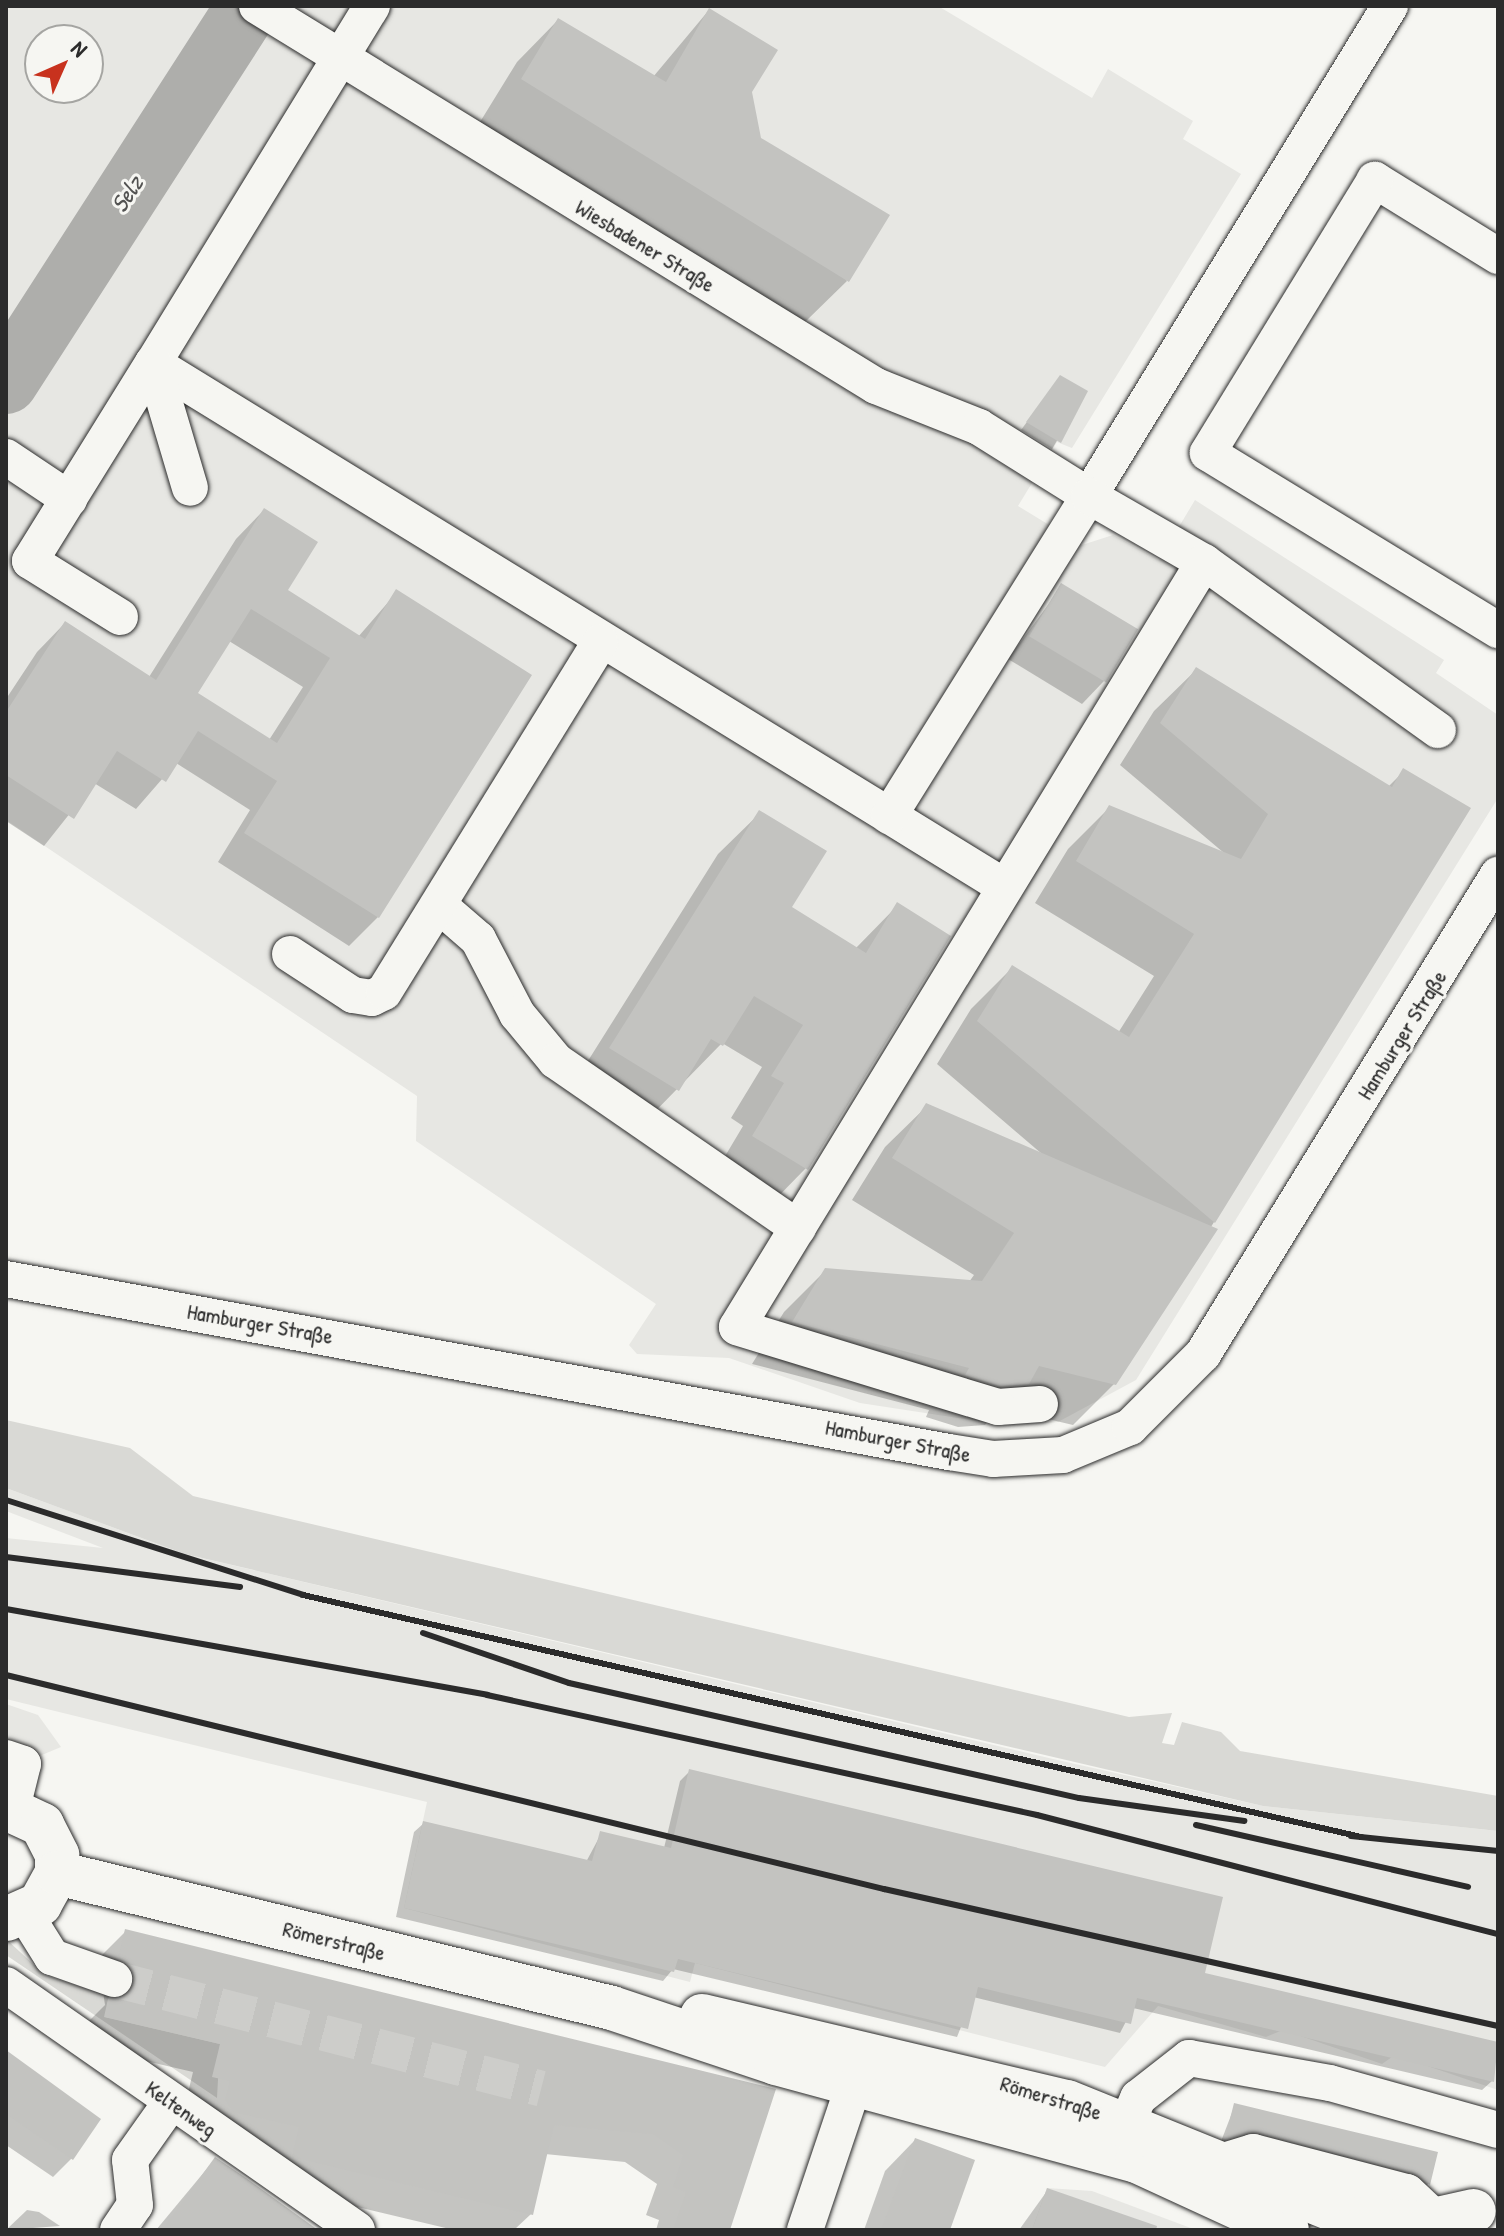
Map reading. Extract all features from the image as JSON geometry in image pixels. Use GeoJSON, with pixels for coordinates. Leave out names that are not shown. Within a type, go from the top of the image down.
{"type":"FeatureCollection","features":[{"type":"Feature","properties":{"kind":"main road"},"geometry":{"type":"LineString","coordinates":[[9,1808],[47,1832],[57,1873],[40,1904],[15,1917]]}},
{"type":"Feature","properties":{"kind":"main road","name":"Römerstraße"},"geometry":{"type":"LineString","coordinates":[[57,1873],[612,2008],[854,2084],[1119,2137],[1214,2164],[1344,2217],[1469,2212]]}},
{"type":"Feature","properties":{"kind":"main road","name":"Römerstraße"},"geometry":{"type":"LineString","coordinates":[[612,2008],[786,2030],[985,2077],[1119,2137],[1287,2230]]}},
{"type":"Feature","properties":{"kind":"street","name":"Wiesbadener Straße"},"geometry":{"type":"LineString","coordinates":[[257,6],[288,28],[343,58],[876,386],[979,427],[1089,496],[1204,562],[1438,730]]}},
{"type":"Feature","properties":{"kind":"street"},"geometry":{"type":"LineString","coordinates":[[120,617],[30,561],[343,58],[372,6]]}},
{"type":"Feature","properties":{"kind":"street"},"geometry":{"type":"LineString","coordinates":[[889,816],[1390,6]]}},
{"type":"Feature","properties":{"kind":"street"},"geometry":{"type":"LineString","coordinates":[[1498,256],[1375,180],[1208,453],[1498,630]]}},
{"type":"Feature","properties":{"kind":"street"},"geometry":{"type":"LineString","coordinates":[[153,363],[190,488]]}},
{"type":"Feature","properties":{"kind":"street"},"geometry":{"type":"LineString","coordinates":[[153,363],[600,642],[1005,887]]}},
{"type":"Feature","properties":{"kind":"street"},"geometry":{"type":"LineString","coordinates":[[6,457],[69,499]]}},
{"type":"Feature","properties":{"kind":"street"},"geometry":{"type":"LineString","coordinates":[[1040,1404],[998,1407],[737,1327],[1204,562]]}},
{"type":"Feature","properties":{"kind":"street"},"geometry":{"type":"LineString","coordinates":[[290,954],[353,995],[372,998],[401,972],[600,642]]}},
{"type":"Feature","properties":{"kind":"street","name":"Hamburger Straße"},"geometry":{"type":"LineString","coordinates":[[6,1279],[949,1452],[993,1459],[1063,1455],[1130,1427],[1203,1354],[1498,875]]}},
{"type":"Feature","properties":{"kind":"street"},"geometry":{"type":"LineString","coordinates":[[441,907],[478,939],[517,1014],[556,1061],[798,1228]]}},
{"type":"Feature","properties":{"kind":"street"},"geometry":{"type":"LineString","coordinates":[[6,1758],[23,1764],[9,1808]]}},
{"type":"Feature","properties":{"kind":"street"},"geometry":{"type":"LineString","coordinates":[[15,1917],[52,1957],[114,1979]]}},
{"type":"Feature","properties":{"kind":"street","name":"Keltenweg"},"geometry":{"type":"LineString","coordinates":[[6,1985],[357,2230]]}},
{"type":"Feature","properties":{"kind":"street"},"geometry":{"type":"LineString","coordinates":[[1119,2137],[1162,2073],[1200,2058],[1406,2101],[1498,2130]]}},
{"type":"Feature","properties":{"kind":"street"},"geometry":{"type":"LineString","coordinates":[[805,2230],[854,2084]]}},
{"type":"Feature","properties":{"kind":"street"},"geometry":{"type":"LineString","coordinates":[[118,2230],[135,2205],[130,2160],[171,2102]]}},
{"type":"Feature","properties":{"kind":"shaded area"},"geometry":{"type":"Polygon","coordinates":[[[6,6],[938,6],[1092,98],[1108,69],[1193,121],[1183,139],[1241,174],[1072,448],[1057,442],[1018,506],[1082,545],[1113,535],[1159,560],[1195,500],[1444,660],[1436,673],[1498,715],[1498,798],[1136,1380],[1058,1422],[1010,1426],[860,1403],[729,1358],[637,1354],[629,1345],[656,1304],[416,1141],[417,1096],[6,820],[6,6]]]}},
{"type":"Feature","properties":{"kind":"shaded area"},"geometry":{"type":"Polygon","coordinates":[[[6,1420],[130,1448],[193,1496],[1129,1717],[1172,1713],[1162,1743],[1174,1745],[1182,1722],[1221,1732],[1240,1751],[1498,1796],[1498,1831],[1263,1806],[185,1554],[6,1488],[6,1420]]]}},
{"type":"Feature","properties":{"kind":"shaded area"},"geometry":{"type":"Polygon","coordinates":[[[6,1488],[185,1554],[1053,1759],[1263,1806],[1498,1831],[1498,2090],[1395,2055],[1382,2064],[1283,2030],[1266,2037],[1158,2006],[1105,2067],[695,1963],[690,1982],[404,1908],[427,1802],[6,1699],[6,1538],[103,1548],[6,1511],[6,1488]]]}},
{"type":"Feature","properties":{"kind":"shaded area"},"geometry":{"type":"Polygon","coordinates":[[[6,1704],[38,1715],[61,1747],[6,1770],[6,1704]]]}},
{"type":"Feature","properties":{"kind":"shaded area"},"geometry":{"type":"Polygon","coordinates":[[[6,1939],[45,1975],[109,1996],[105,2017],[220,2044],[217,2098],[6,1955],[6,1939]]]}},
{"type":"Feature","properties":{"kind":"shaded area"},"geometry":{"type":"Polygon","coordinates":[[[1047,2188],[1092,2191],[1196,2230],[1032,2230],[1047,2188]]]}},
{"type":"Feature","properties":{"kind":"building"},"geometry":{"type":"Polygon","coordinates":[[[709,8],[778,50],[752,92],[761,138],[890,215],[849,282],[521,79],[558,18],[666,82],[709,8]]]}},
{"type":"Feature","properties":{"kind":"building"},"geometry":{"type":"Polygon","coordinates":[[[1060,375],[1088,391],[1061,443],[1026,422],[1060,375]]]}},
{"type":"Feature","properties":{"kind":"building"},"geometry":{"type":"Polygon","coordinates":[[[264,508],[318,542],[288,590],[365,639],[396,589],[532,675],[379,918],[244,833],[277,781],[198,731],[166,782],[117,751],[74,819],[6,775],[6,712],[65,621],[156,680],[264,508]],[[251,609],[198,693],[277,743],[330,658],[251,609]]]}},
{"type":"Feature","properties":{"kind":"building"},"geometry":{"type":"Polygon","coordinates":[[[1061,583],[1138,629],[1106,682],[1029,636],[1061,583]]]}},
{"type":"Feature","properties":{"kind":"building"},"geometry":{"type":"Polygon","coordinates":[[[1196,667],[1392,787],[1403,768],[1471,808],[1215,1223],[977,1021],[1012,965],[1129,1037],[1194,934],[1076,861],[1109,805],[1241,859],[1268,814],[1160,723],[1196,667]]]}},
{"type":"Feature","properties":{"kind":"building"},"geometry":{"type":"Polygon","coordinates":[[[759,810],[827,851],[792,907],[866,953],[897,902],[951,936],[808,1170],[752,1136],[784,1083],[771,1076],[803,1025],[754,996],[723,1046],[711,1039],[679,1091],[609,1048],[759,810]]]}},
{"type":"Feature","properties":{"kind":"building"},"geometry":{"type":"Polygon","coordinates":[[[926,1103],[1218,1229],[1116,1385],[1039,1366],[1029,1384],[1000,1386],[965,1375],[969,1368],[792,1322],[825,1268],[982,1281],[1014,1233],[892,1158],[926,1103]]]}},
{"type":"Feature","properties":{"kind":"building"},"geometry":{"type":"Polygon","coordinates":[[[689,1769],[1223,1897],[1205,1973],[1498,2042],[1494,2082],[1137,1998],[1131,2024],[978,1987],[968,2029],[678,1959],[674,1972],[404,1908],[423,1821],[592,1861],[600,1831],[671,1848],[689,1769]]]}},
{"type":"Feature","properties":{"kind":"building"},"geometry":{"type":"Polygon","coordinates":[[[125,1929],[776,2089],[730,2230],[673,2230],[686,2192],[673,2187],[683,2155],[653,2134],[554,2125],[533,2215],[292,2157],[299,2127],[233,2112],[225,2099],[230,2081],[212,2077],[220,2044],[104,2017],[108,1999],[127,1995],[134,1985],[130,1966],[118,1958],[125,1929]]]}},
{"type":"Feature","properties":{"kind":"building"},"geometry":{"type":"Polygon","coordinates":[[[6,2050],[101,2119],[73,2160],[6,2114],[6,2050]]]}},
{"type":"Feature","properties":{"kind":"building"},"geometry":{"type":"Polygon","coordinates":[[[1234,2103],[1438,2152],[1430,2185],[1412,2172],[1258,2132],[1225,2139],[1234,2103]]]}},
{"type":"Feature","properties":{"kind":"building"},"geometry":{"type":"Polygon","coordinates":[[[915,2138],[975,2160],[950,2230],[881,2230],[915,2138]]]}},
{"type":"Feature","properties":{"kind":"building"},"geometry":{"type":"Polygon","coordinates":[[[215,2157],[246,2178],[318,2230],[162,2230],[215,2157]]]}},
{"type":"Feature","properties":{"kind":"building"},"geometry":{"type":"Polygon","coordinates":[[[1047,2188],[1157,2226],[1156,2230],[1032,2230],[1047,2188]]]}},
{"type":"Feature","properties":{"kind":"waterway","name":"Selz"},"geometry":{"type":"LineString","coordinates":[[6,382],[248,6]]}},
{"type":"Feature","properties":{"kind":"tunnel"},"geometry":{"type":"LineString","coordinates":[[114,1979],[541,2089]]}},
{"type":"Feature","properties":{"kind":"railway"},"geometry":{"type":"LineString","coordinates":[[6,1500],[303,1595],[1361,1837]]}},
{"type":"Feature","properties":{"kind":"railway"},"geometry":{"type":"LineString","coordinates":[[6,1557],[240,1587]]}},
{"type":"Feature","properties":{"kind":"railway"},"geometry":{"type":"LineString","coordinates":[[6,1609],[487,1695],[1037,1815],[1498,1934]]}},
{"type":"Feature","properties":{"kind":"railway"},"geometry":{"type":"LineString","coordinates":[[423,1633],[569,1683],[1079,1798],[1244,1821]]}},
{"type":"Feature","properties":{"kind":"railway"},"geometry":{"type":"LineString","coordinates":[[6,1675],[884,1889],[1498,2026]]}},
{"type":"Feature","properties":{"kind":"railway"},"geometry":{"type":"LineString","coordinates":[[1196,1825],[1468,1887]]}},
{"type":"Feature","properties":{"kind":"railway"},"geometry":{"type":"LineString","coordinates":[[1351,1836],[1498,1851]]}}]}
